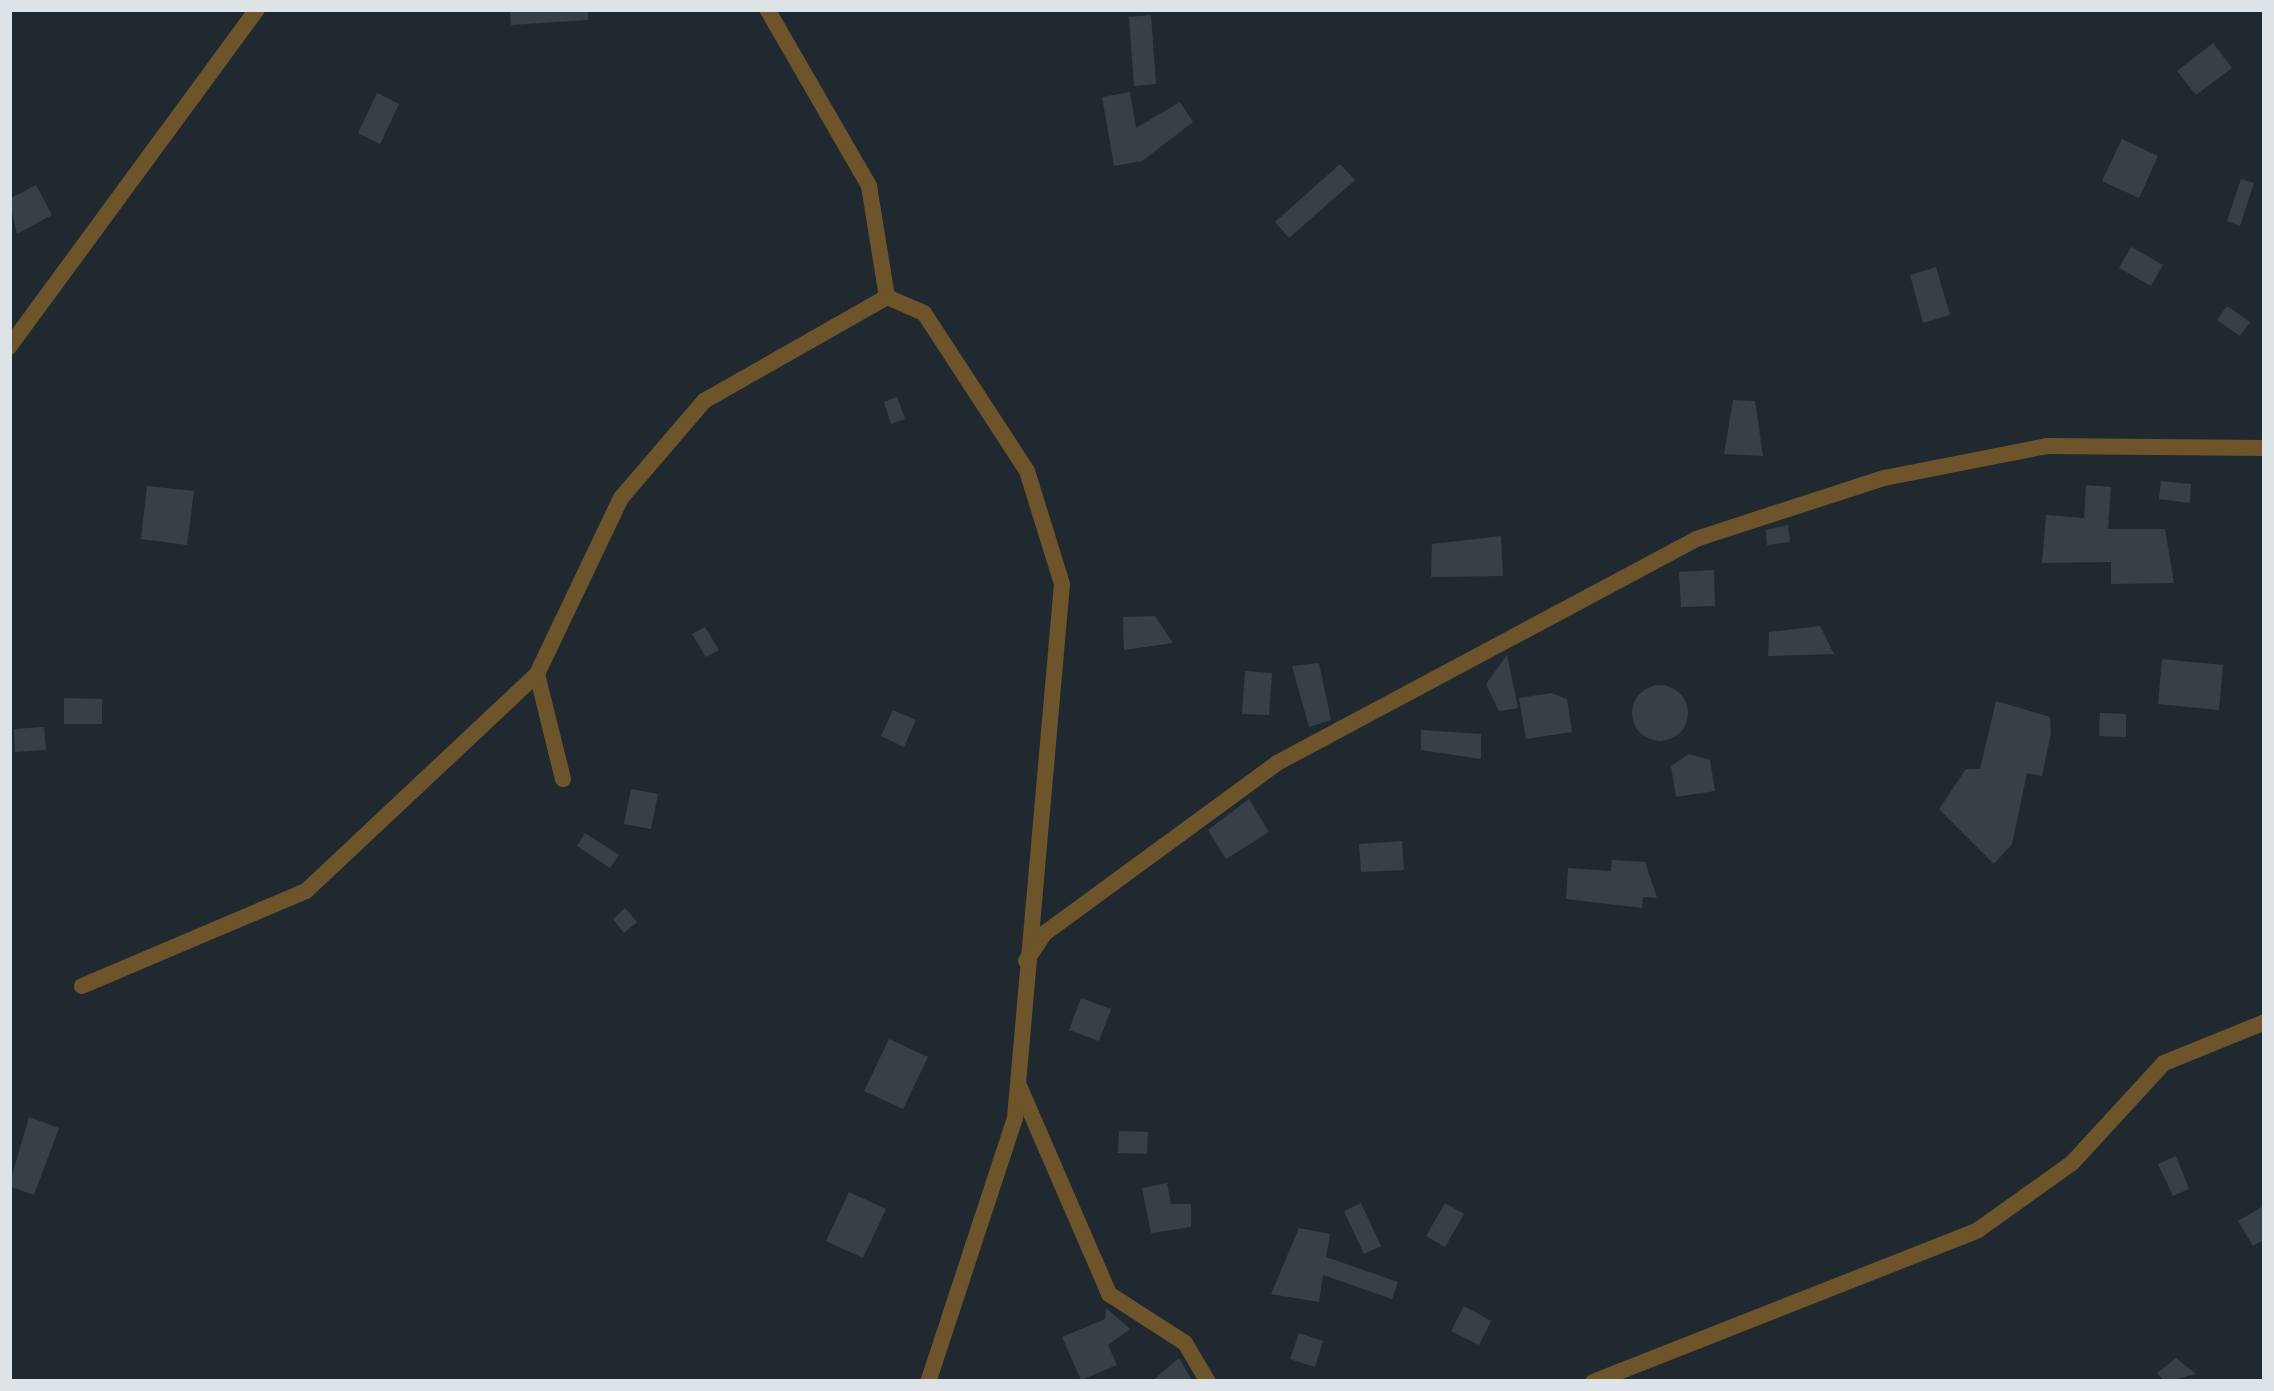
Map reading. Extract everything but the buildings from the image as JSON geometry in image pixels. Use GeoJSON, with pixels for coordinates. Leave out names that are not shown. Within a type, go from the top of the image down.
{"type":"FeatureCollection","features":[{"type":"Feature","properties":{"kind":"street"},"geometry":{"type":"LineString","coordinates":[[9,347],[256,9]]}},
{"type":"Feature","properties":{"kind":"street"},"geometry":{"type":"LineString","coordinates":[[767,9],[869,186],[887,297]]}},
{"type":"Feature","properties":{"kind":"street"},"geometry":{"type":"LineString","coordinates":[[82,986],[306,891],[537,674],[604,530],[665,435],[887,297]]}},
{"type":"Feature","properties":{"kind":"street"},"geometry":{"type":"LineString","coordinates":[[887,297],[924,313],[1027,471],[1054,535],[1062,584],[1022,966],[1020,1088],[928,1382]]}},
{"type":"Feature","properties":{"kind":"street"},"geometry":{"type":"LineString","coordinates":[[1022,966],[1045,934],[1277,763],[1696,538],[1884,478],[2047,446],[2265,448]]}},
{"type":"Feature","properties":{"kind":"street"},"geometry":{"type":"LineString","coordinates":[[537,674],[563,778]]}},
{"type":"Feature","properties":{"kind":"street"},"geometry":{"type":"LineString","coordinates":[[1593,1382],[1978,1230],[2072,1163],[2150,1073],[2265,1022]]}},
{"type":"Feature","properties":{"kind":"street"},"geometry":{"type":"LineString","coordinates":[[1020,1088],[1109,1294],[1185,1342],[1208,1382]]}}]}
